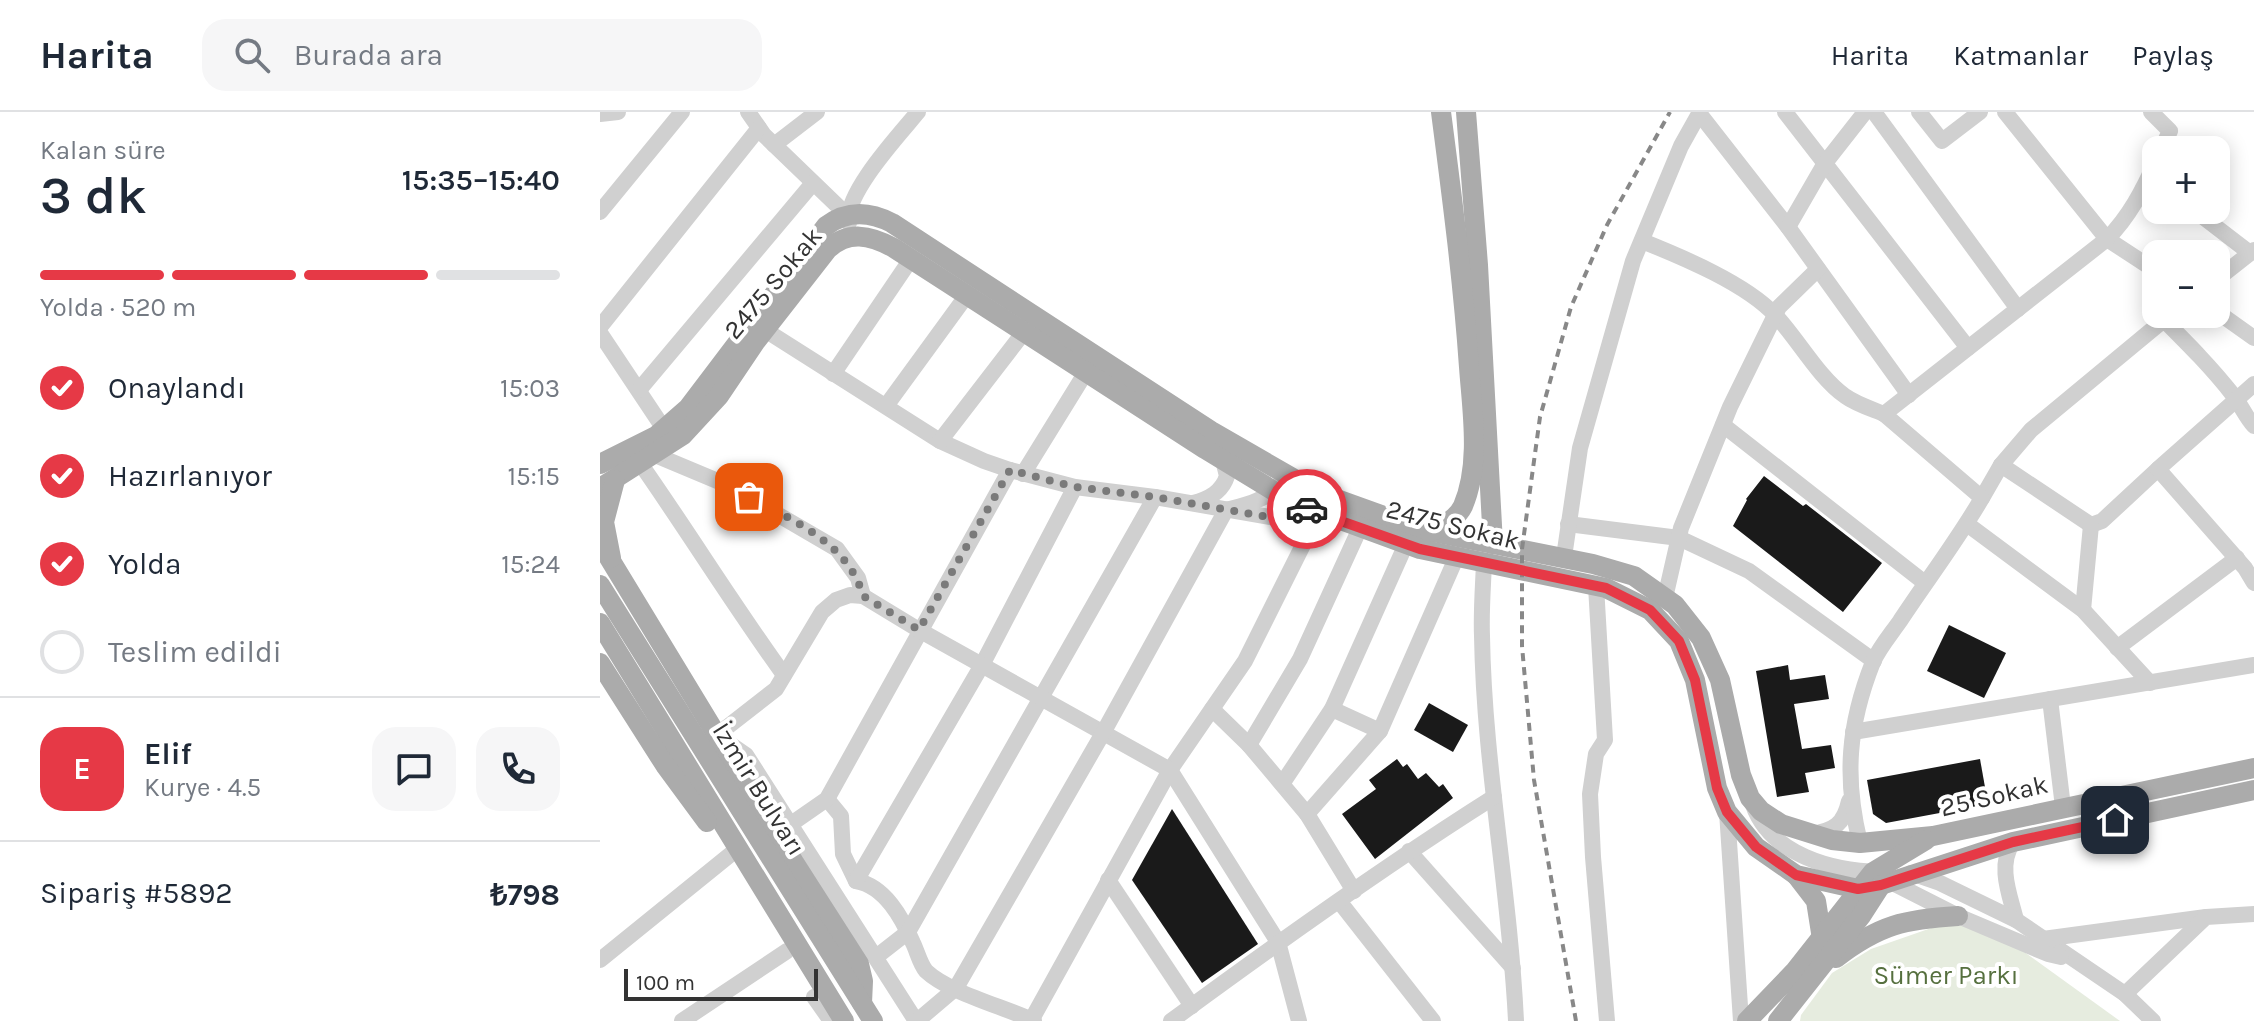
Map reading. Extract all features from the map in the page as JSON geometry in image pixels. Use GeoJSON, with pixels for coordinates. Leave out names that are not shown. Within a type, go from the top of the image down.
{"type":"FeatureCollection","features":[{"type":"Feature","properties":{"kind":"main road"},"geometry":{"type":"LineString","coordinates":[[1430,532],[1447,523],[1461,510],[1470,477],[1473,426],[1462,266],[1441,112]]}},
{"type":"Feature","properties":{"kind":"main road"},"geometry":{"type":"LineString","coordinates":[[1466,112],[1479,281],[1489,553]]}},
{"type":"Feature","properties":{"kind":"main road","name":"2475 Sokak"},"geometry":{"type":"LineString","coordinates":[[606,460],[664,429],[688,408],[820,232],[847,215],[871,214],[892,223],[1211,431],[1280,484],[1360,528],[1406,544],[1457,556],[1489,553],[1564,557],[1634,576],[1675,605],[1701,638],[1720,680],[1741,775],[1750,798]]}},
{"type":"Feature","properties":{"kind":"main road","name":"2475 Sokak"},"geometry":{"type":"LineString","coordinates":[[607,484],[683,435],[719,396],[827,250],[839,240],[852,236],[879,241],[911,259],[1223,460],[1280,484]]}},
{"type":"Feature","properties":{"kind":"main road"},"geometry":{"type":"LineString","coordinates":[[607,484],[604,522],[609,564]]}},
{"type":"Feature","properties":{"kind":"main road","name":"2475 Sokak"},"geometry":{"type":"LineString","coordinates":[[1315,505],[1366,512],[1430,532],[1606,588],[1650,610],[1679,641],[1695,680],[1717,788],[1727,812],[1756,847],[1796,875],[1858,889],[1882,880],[1917,874],[2013,842]]}},
{"type":"Feature","properties":{"kind":"main road"},"geometry":{"type":"LineString","coordinates":[[600,543],[609,564],[859,964],[863,981],[862,1003]]}},
{"type":"Feature","properties":{"kind":"main road","name":"İzmir Bulvarı"},"geometry":{"type":"LineString","coordinates":[[600,585],[873,1021]]}},
{"type":"Feature","properties":{"kind":"main road","name":"İzmir Bulvarı"},"geometry":{"type":"LineString","coordinates":[[600,623],[828,1014]]}},
{"type":"Feature","properties":{"kind":"main road"},"geometry":{"type":"LineString","coordinates":[[600,663],[665,765],[731,854],[828,1014]]}},
{"type":"Feature","properties":{"kind":"main road","name":"25 Sokak"},"geometry":{"type":"LineString","coordinates":[[1933,836],[2254,768]]}},
{"type":"Feature","properties":{"kind":"main road","name":"25 Sokak"},"geometry":{"type":"LineString","coordinates":[[2013,842],[2254,790]]}},
{"type":"Feature","properties":{"kind":"main road"},"geometry":{"type":"LineString","coordinates":[[1750,798],[1771,818],[1810,835],[1832,840],[1860,843],[1933,836]]}},
{"type":"Feature","properties":{"kind":"main road"},"geometry":{"type":"LineString","coordinates":[[1778,1021],[1861,916],[1882,880],[1933,836]]}},
{"type":"Feature","properties":{"kind":"main road"},"geometry":{"type":"LineString","coordinates":[[1860,843],[1882,880]]}},
{"type":"Feature","properties":{"kind":"main road"},"geometry":{"type":"LineString","coordinates":[[1796,875],[1816,901],[1822,939]]}},
{"type":"Feature","properties":{"kind":"main road"},"geometry":{"type":"LineString","coordinates":[[1744,1021],[1822,939],[1858,889]]}},
{"type":"Feature","properties":{"kind":"main road"},"geometry":{"type":"LineString","coordinates":[[1814,975],[1864,938],[1894,924],[1917,918],[1958,916]]}},
{"type":"Feature","properties":{"kind":"street"},"geometry":{"type":"LineString","coordinates":[[600,114],[618,112]]}},
{"type":"Feature","properties":{"kind":"street"},"geometry":{"type":"LineString","coordinates":[[600,212],[682,112]]}},
{"type":"Feature","properties":{"kind":"street"},"geometry":{"type":"LineString","coordinates":[[748,112],[774,145],[847,215],[852,236]]}},
{"type":"Feature","properties":{"kind":"street"},"geometry":{"type":"LineString","coordinates":[[774,145],[817,112]]}},
{"type":"Feature","properties":{"kind":"street"},"geometry":{"type":"LineString","coordinates":[[847,215],[867,174],[918,112]]}},
{"type":"Feature","properties":{"kind":"street"},"geometry":{"type":"LineString","coordinates":[[1564,557],[1580,448],[1633,261],[1681,146],[1699,112],[1788,227],[1909,395]]}},
{"type":"Feature","properties":{"kind":"street"},"geometry":{"type":"LineString","coordinates":[[1785,112],[1968,348]]}},
{"type":"Feature","properties":{"kind":"street"},"geometry":{"type":"LineString","coordinates":[[1788,227],[1825,163],[1865,112]]}},
{"type":"Feature","properties":{"kind":"street"},"geometry":{"type":"LineString","coordinates":[[1874,112],[2018,309]]}},
{"type":"Feature","properties":{"kind":"street"},"geometry":{"type":"LineString","coordinates":[[1919,112],[1942,141],[1980,112]]}},
{"type":"Feature","properties":{"kind":"street"},"geometry":{"type":"LineString","coordinates":[[2005,112],[2107,239],[2142,262]]}},
{"type":"Feature","properties":{"kind":"street"},"geometry":{"type":"LineString","coordinates":[[2151,112],[2170,131],[2168,136]]}},
{"type":"Feature","properties":{"kind":"street"},"geometry":{"type":"LineString","coordinates":[[664,429],[600,330],[759,128]]}},
{"type":"Feature","properties":{"kind":"street"},"geometry":{"type":"LineString","coordinates":[[639,390],[813,183]]}},
{"type":"Feature","properties":{"kind":"street"},"geometry":{"type":"LineString","coordinates":[[1884,414],[2107,239],[2142,191]]}},
{"type":"Feature","properties":{"kind":"street"},"geometry":{"type":"LineString","coordinates":[[2214,224],[2252,251],[2230,269]]}},
{"type":"Feature","properties":{"kind":"street"},"geometry":{"type":"LineString","coordinates":[[1642,241],[1729,281],[1775,314],[1800,348],[1844,396],[1884,414],[1982,498]]}},
{"type":"Feature","properties":{"kind":"street"},"geometry":{"type":"LineString","coordinates":[[833,374],[911,259]]}},
{"type":"Feature","properties":{"kind":"street"},"geometry":{"type":"LineString","coordinates":[[1665,598],[1679,538],[1723,425],[1779,307],[1818,269]]}},
{"type":"Feature","properties":{"kind":"street"},"geometry":{"type":"LineString","coordinates":[[886,406],[967,295]]}},
{"type":"Feature","properties":{"kind":"street"},"geometry":{"type":"LineString","coordinates":[[2230,321],[2254,338]]}},
{"type":"Feature","properties":{"kind":"street"},"geometry":{"type":"LineString","coordinates":[[1860,843],[1850,795],[1849,759],[1853,732],[1874,661],[1967,524],[2001,465],[2023,438],[2154,328]]}},
{"type":"Feature","properties":{"kind":"street"},"geometry":{"type":"LineString","coordinates":[[2176,328],[2236,398],[2243,415],[2254,426]]}},
{"type":"Feature","properties":{"kind":"street"},"geometry":{"type":"LineString","coordinates":[[765,330],[940,441],[1016,472],[1075,487],[1275,518],[1290,516],[1315,505]]}},
{"type":"Feature","properties":{"kind":"street"},"geometry":{"type":"LineString","coordinates":[[940,441],[1024,332]]}},
{"type":"Feature","properties":{"kind":"street"},"geometry":{"type":"LineString","coordinates":[[791,824],[827,799],[919,630],[1016,472],[1086,372]]}},
{"type":"Feature","properties":{"kind":"street"},"geometry":{"type":"LineString","coordinates":[[2091,525],[2102,521],[2254,384]]}},
{"type":"Feature","properties":{"kind":"street"},"geometry":{"type":"LineString","coordinates":[[1723,425],[1925,583]]}},
{"type":"Feature","properties":{"kind":"street"},"geometry":{"type":"LineString","coordinates":[[646,459],[727,485],[837,549],[858,578],[863,596]]}},
{"type":"Feature","properties":{"kind":"street"},"geometry":{"type":"LineString","coordinates":[[646,459],[739,613],[784,675]]}},
{"type":"Feature","properties":{"kind":"street"},"geometry":{"type":"LineString","coordinates":[[1192,504],[1222,487],[1227,476],[1223,460]]}},
{"type":"Feature","properties":{"kind":"street"},"geometry":{"type":"LineString","coordinates":[[2001,465],[2091,525]]}},
{"type":"Feature","properties":{"kind":"street"},"geometry":{"type":"LineString","coordinates":[[2158,469],[2237,558],[2254,583]]}},
{"type":"Feature","properties":{"kind":"street"},"geometry":{"type":"LineString","coordinates":[[1280,484],[1251,503],[1226,510],[1103,733],[956,988],[916,1021],[746,755],[717,735],[776,689],[822,612],[836,600],[850,595],[863,596],[919,630],[1042,699],[1103,733],[1170,770],[1278,942],[1299,1021]]}},
{"type":"Feature","properties":{"kind":"street"},"geometry":{"type":"LineString","coordinates":[[856,881],[982,665],[1075,487]]}},
{"type":"Feature","properties":{"kind":"street"},"geometry":{"type":"LineString","coordinates":[[876,957],[908,932],[1155,497]]}},
{"type":"Feature","properties":{"kind":"street"},"geometry":{"type":"LineString","coordinates":[[856,881],[879,889],[908,932],[924,969],[956,988],[1033,1020],[1170,770],[1245,661],[1315,505]]}},
{"type":"Feature","properties":{"kind":"street"},"geometry":{"type":"LineString","coordinates":[[1568,524],[1679,538],[1749,571],[1874,661]]}},
{"type":"Feature","properties":{"kind":"street"},"geometry":{"type":"LineString","coordinates":[[1967,524],[2083,610],[2150,683]]}},
{"type":"Feature","properties":{"kind":"street"},"geometry":{"type":"LineString","coordinates":[[2083,610],[2091,525]]}},
{"type":"Feature","properties":{"kind":"street"},"geometry":{"type":"LineString","coordinates":[[1249,745],[1300,659],[1360,528]]}},
{"type":"Feature","properties":{"kind":"street"},"geometry":{"type":"LineString","coordinates":[[1282,784],[1332,709],[1406,544]]}},
{"type":"Feature","properties":{"kind":"street"},"geometry":{"type":"LineString","coordinates":[[1489,553],[1482,636],[1516,1021]]}},
{"type":"Feature","properties":{"kind":"street"},"geometry":{"type":"LineString","coordinates":[[1307,814],[1380,731],[1457,556]]}},
{"type":"Feature","properties":{"kind":"street"},"geometry":{"type":"LineString","coordinates":[[2117,648],[2237,558]]}},
{"type":"Feature","properties":{"kind":"street"},"geometry":{"type":"LineString","coordinates":[[1596,586],[1605,740],[1596,754],[1590,794],[1607,1021]]}},
{"type":"Feature","properties":{"kind":"street"},"geometry":{"type":"LineString","coordinates":[[1853,732],[2254,665]]}},
{"type":"Feature","properties":{"kind":"street"},"geometry":{"type":"LineString","coordinates":[[2050,699],[2063,807]]}},
{"type":"Feature","properties":{"kind":"street"},"geometry":{"type":"LineString","coordinates":[[1212,709],[1249,745],[1307,814],[1354,891]]}},
{"type":"Feature","properties":{"kind":"street"},"geometry":{"type":"LineString","coordinates":[[1332,709],[1380,731]]}},
{"type":"Feature","properties":{"kind":"street"},"geometry":{"type":"LineString","coordinates":[[1810,835],[1838,826],[1846,812],[1850,795]]}},
{"type":"Feature","properties":{"kind":"street"},"geometry":{"type":"LineString","coordinates":[[1171,1021],[1409,851],[1494,797]]}},
{"type":"Feature","properties":{"kind":"street"},"geometry":{"type":"LineString","coordinates":[[1750,798],[1768,831],[1792,850],[1833,867],[1882,880],[2048,954],[2073,959]]}},
{"type":"Feature","properties":{"kind":"street"},"geometry":{"type":"LineString","coordinates":[[827,799],[841,816],[843,854],[856,881]]}},
{"type":"Feature","properties":{"kind":"street"},"geometry":{"type":"LineString","coordinates":[[1727,812],[1744,1021]]}},
{"type":"Feature","properties":{"kind":"street"},"geometry":{"type":"LineString","coordinates":[[2013,842],[2006,852],[2005,861],[2016,920]]}},
{"type":"Feature","properties":{"kind":"street"},"geometry":{"type":"LineString","coordinates":[[1409,851],[1513,968]]}},
{"type":"Feature","properties":{"kind":"street"},"geometry":{"type":"LineString","coordinates":[[600,960],[731,854]]}},
{"type":"Feature","properties":{"kind":"street"},"geometry":{"type":"LineString","coordinates":[[1917,874],[2016,920],[2125,994],[2153,1021]]}},
{"type":"Feature","properties":{"kind":"street"},"geometry":{"type":"LineString","coordinates":[[1108,880],[1192,1006]]}},
{"type":"Feature","properties":{"kind":"street"},"geometry":{"type":"LineString","coordinates":[[1339,901],[1433,1021]]}},
{"type":"Feature","properties":{"kind":"street"},"geometry":{"type":"LineString","coordinates":[[2043,939],[2206,917],[2254,914]]}},
{"type":"Feature","properties":{"kind":"street"},"geometry":{"type":"LineString","coordinates":[[2125,994],[2206,917]]}},
{"type":"Feature","properties":{"kind":"street"},"geometry":{"type":"LineString","coordinates":[[682,1021],[787,951]]}},
{"type":"Feature","properties":{"kind":"green space","name":"Sümer Parkı"},"geometry":{"type":"Polygon","coordinates":[[[1937,926],[1964,926],[2023,951],[2120,1021],[1800,1021],[1801,1015],[1832,973],[1871,949],[1937,926]]]}},
{"type":"Feature","properties":{"kind":"building"},"geometry":{"type":"Polygon","coordinates":[[[1764,476],[1882,563],[1843,612],[1733,526],[1746,499],[1764,476]]]}},
{"type":"Feature","properties":{"kind":"building"},"geometry":{"type":"Polygon","coordinates":[[[1949,625],[2006,653],[1984,698],[1927,671],[1949,625]]]}},
{"type":"Feature","properties":{"kind":"building"},"geometry":{"type":"Polygon","coordinates":[[[1788,665],[1790,680],[1825,675],[1829,699],[1794,704],[1802,749],[1831,745],[1835,768],[1805,773],[1809,792],[1777,797],[1756,671],[1788,665]]]}},
{"type":"Feature","properties":{"kind":"building"},"geometry":{"type":"Polygon","coordinates":[[[1429,703],[1468,725],[1453,752],[1414,730],[1429,703]]]}},
{"type":"Feature","properties":{"kind":"building"},"geometry":{"type":"Polygon","coordinates":[[[1397,759],[1403,767],[1407,764],[1418,779],[1426,773],[1439,787],[1443,784],[1453,798],[1375,859],[1342,814],[1376,789],[1369,780],[1397,759]]]}},
{"type":"Feature","properties":{"kind":"building"},"geometry":{"type":"Polygon","coordinates":[[[1980,759],[1988,804],[1886,823],[1873,814],[1867,780],[1980,759]]]}},
{"type":"Feature","properties":{"kind":"building"},"geometry":{"type":"Polygon","coordinates":[[[1172,809],[1258,944],[1202,983],[1132,880],[1172,809]]]}},
{"type":"Feature","properties":{"kind":"railway"},"geometry":{"type":"LineString","coordinates":[[1576,1021],[1534,780],[1522,646],[1522,549],[1540,417],[1571,307],[1607,225],[1670,112]]}},
{"type":"Feature","properties":{"kind":"way so far"},"geometry":{"type":"LineString","coordinates":[[749,497],[837,549],[858,578],[863,596],[919,630],[1010,470],[1075,487],[1155,497],[1268,517],[1281,518],[1307,509]]}},
{"type":"Feature","properties":{"kind":"route"},"geometry":{"type":"LineString","coordinates":[[1307,509],[1420,549],[1606,588],[1650,610],[1679,641],[1695,680],[1707,750],[1727,812],[1756,847],[1796,875],[1858,889],[1881,885],[2013,842],[2115,820]]}}]}
